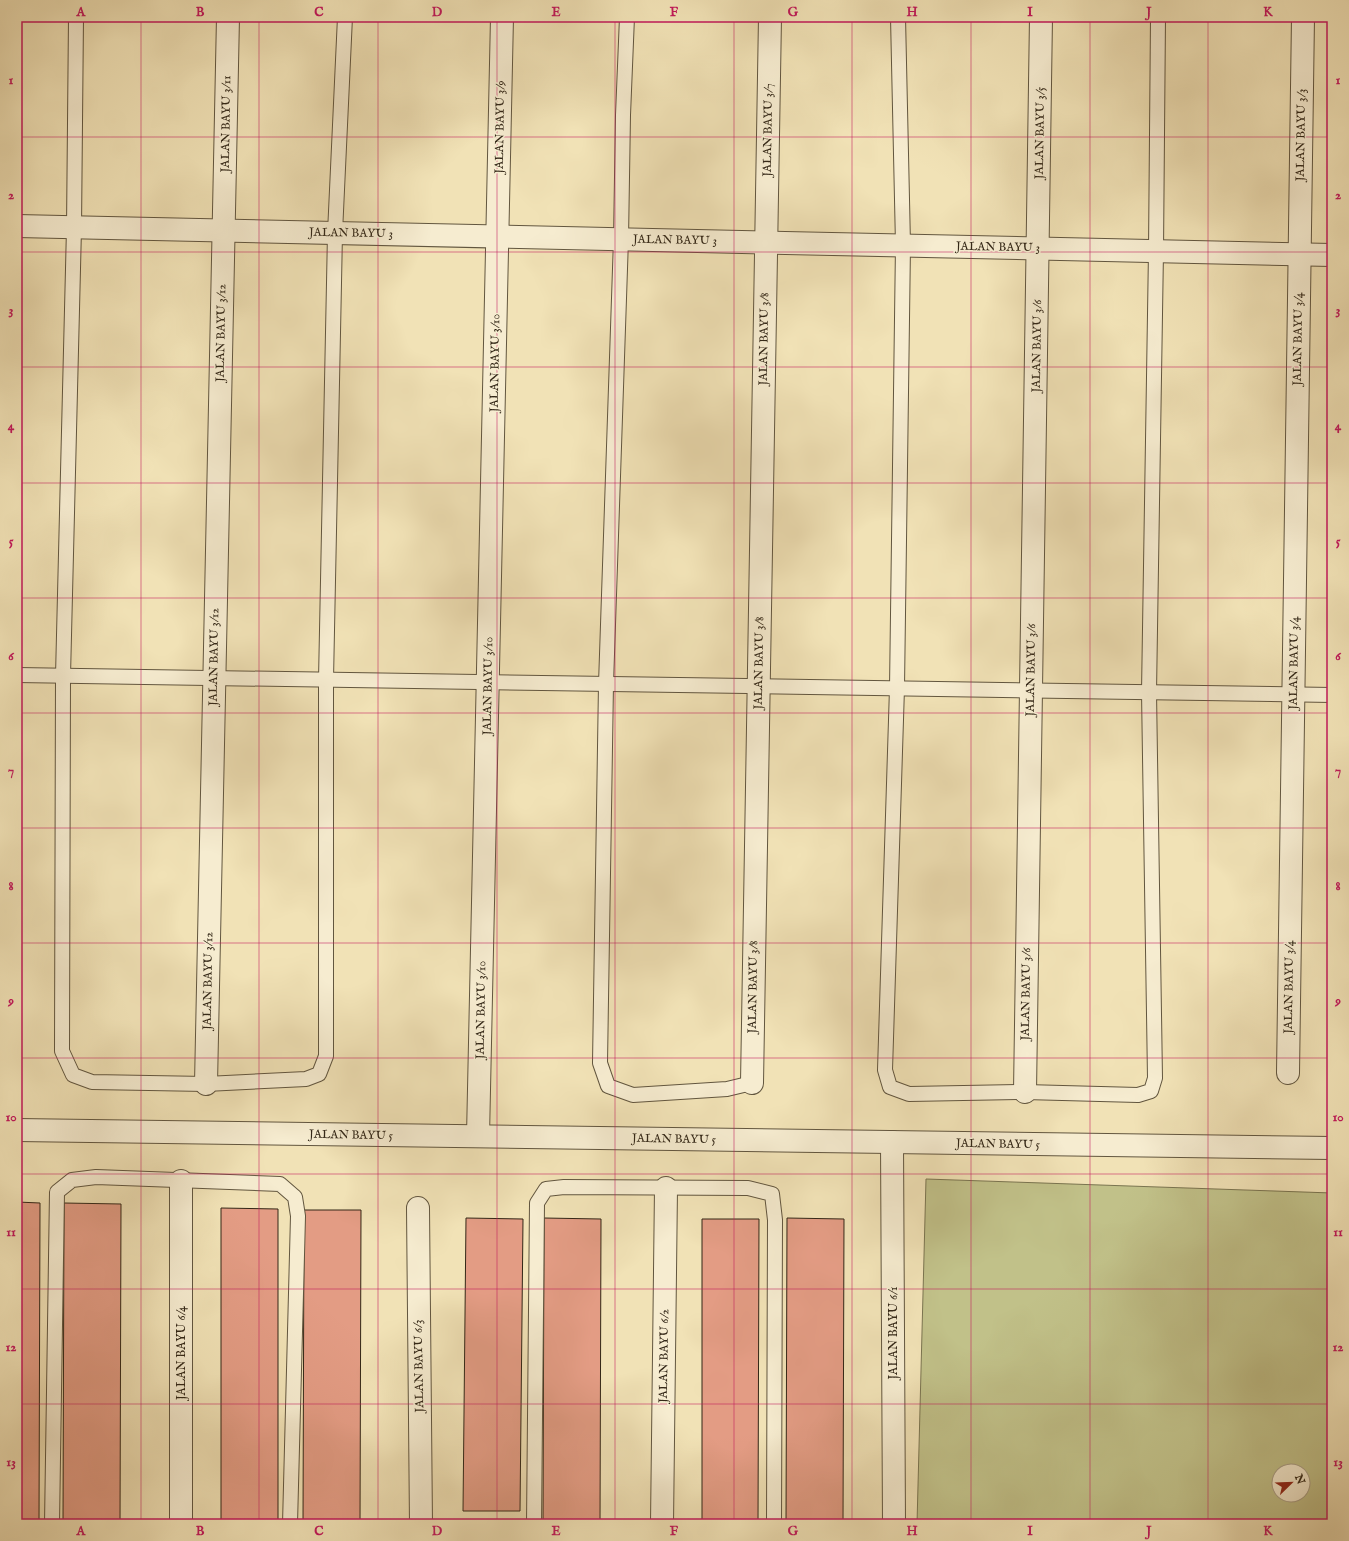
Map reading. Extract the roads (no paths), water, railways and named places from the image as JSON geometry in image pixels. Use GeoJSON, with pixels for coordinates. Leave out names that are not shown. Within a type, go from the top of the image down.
{"type":"FeatureCollection","features":[{"type":"Feature","properties":{"kind":"street","name":"JALAN BAYU 3/11"},"geometry":{"type":"LineString","coordinates":[[224,231],[228,17]]}},
{"type":"Feature","properties":{"kind":"street","name":"JALAN BAYU 3/9"},"geometry":{"type":"LineString","coordinates":[[498,237],[502,17]]}},
{"type":"Feature","properties":{"kind":"street","name":"JALAN BAYU 3/7"},"geometry":{"type":"LineString","coordinates":[[766,242],[770,17]]}},
{"type":"Feature","properties":{"kind":"street","name":"JALAN BAYU 3/5"},"geometry":{"type":"LineString","coordinates":[[1039,248],[1041,17]]}},
{"type":"Feature","properties":{"kind":"street","name":"JALAN BAYU 3/3"},"geometry":{"type":"LineString","coordinates":[[1299,254],[1303,17]]}},
{"type":"Feature","properties":{"kind":"street","name":"JALAN BAYU 3"},"geometry":{"type":"LineString","coordinates":[[17,226],[1332,254]]}},
{"type":"Feature","properties":{"kind":"street","name":"JALAN BAYU 3/12"},"geometry":{"type":"LineString","coordinates":[[206,1084],[224,231]]}},
{"type":"Feature","properties":{"kind":"street","name":"JALAN BAYU 3/10"},"geometry":{"type":"LineString","coordinates":[[478,1136],[498,237]]}},
{"type":"Feature","properties":{"kind":"street","name":"JALAN BAYU 3/8"},"geometry":{"type":"LineString","coordinates":[[752,1083],[766,242]]}},
{"type":"Feature","properties":{"kind":"street","name":"JALAN BAYU 3/6"},"geometry":{"type":"LineString","coordinates":[[1025,1092],[1039,248]]}},
{"type":"Feature","properties":{"kind":"street","name":"JALAN BAYU 3/4"},"geometry":{"type":"LineString","coordinates":[[1288,1073],[1299,254]]}},
{"type":"Feature","properties":{"kind":"street","name":"JALAN BAYU 5"},"geometry":{"type":"LineString","coordinates":[[17,1130],[1332,1148]]}},
{"type":"Feature","properties":{"kind":"street","name":"JALAN BAYU 6/1"},"geometry":{"type":"LineString","coordinates":[[892,1142],[894,1524]]}},
{"type":"Feature","properties":{"kind":"street","name":"JALAN BAYU 6/4"},"geometry":{"type":"LineString","coordinates":[[181,1181],[181,1524]]}},
{"type":"Feature","properties":{"kind":"street","name":"JALAN BAYU 6/2"},"geometry":{"type":"LineString","coordinates":[[662,1524],[666,1188]]}},
{"type":"Feature","properties":{"kind":"street","name":"JALAN BAYU 6/3"},"geometry":{"type":"LineString","coordinates":[[418,1208],[420,1524]]}},
{"type":"Feature","properties":{"kind":"lane"},"geometry":{"type":"LineString","coordinates":[[76,17],[74,228],[63,676],[62,1051],[73,1075],[92,1082],[206,1084],[306,1079],[319,1074],[326,1056],[326,680],[335,233],[345,17]]}},
{"type":"Feature","properties":{"kind":"lane"},"geometry":{"type":"LineString","coordinates":[[627,17],[622,115],[621,239],[606,684],[600,1063],[608,1086],[633,1095],[727,1089],[752,1083]]}},
{"type":"Feature","properties":{"kind":"lane"},"geometry":{"type":"LineString","coordinates":[[898,17],[903,245],[897,688],[884,1070],[890,1087],[909,1094],[1025,1092],[1138,1095],[1151,1091],[1155,1078],[1149,692],[1158,17]]}},
{"type":"Feature","properties":{"kind":"lane"},"geometry":{"type":"LineString","coordinates":[[17,675],[1332,695]]}},
{"type":"Feature","properties":{"kind":"lane"},"geometry":{"type":"LineString","coordinates":[[52,1524],[57,1192],[72,1180],[96,1177],[280,1184],[294,1197],[298,1223],[290,1524]]}},
{"type":"Feature","properties":{"kind":"lane"},"geometry":{"type":"LineString","coordinates":[[534,1524],[537,1203],[546,1189],[564,1187],[748,1188],[772,1194],[775,1220],[774,1524]]}}]}
